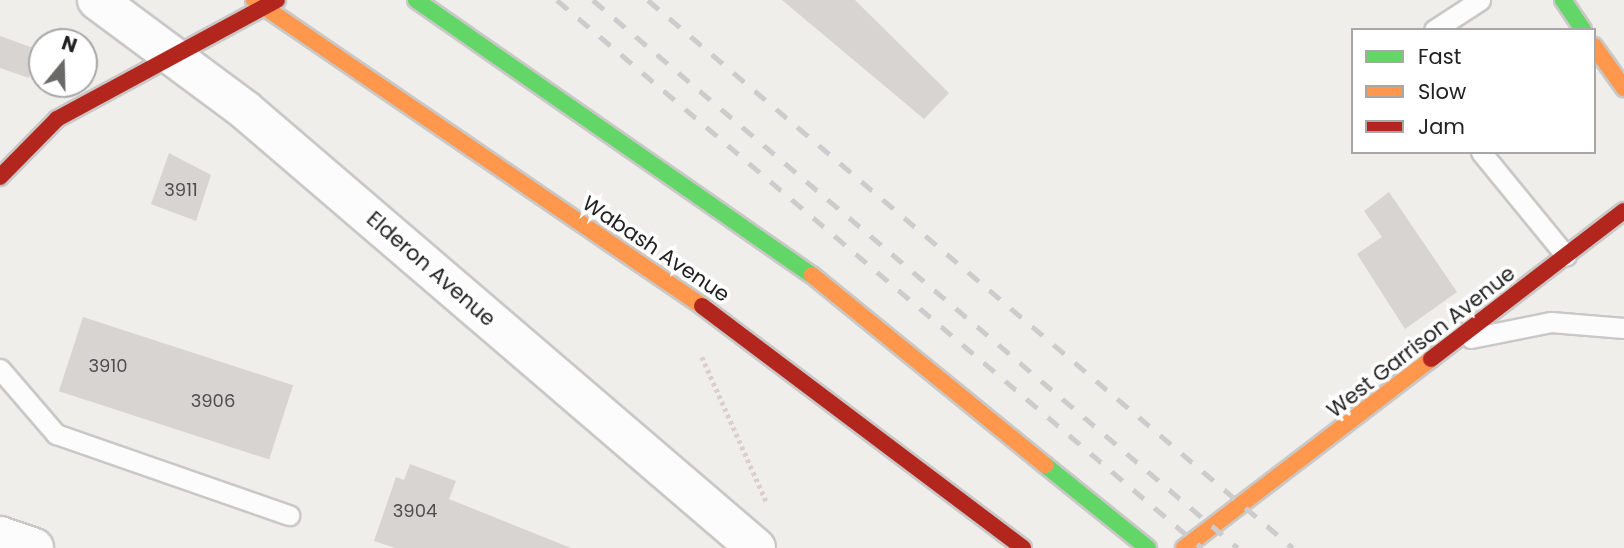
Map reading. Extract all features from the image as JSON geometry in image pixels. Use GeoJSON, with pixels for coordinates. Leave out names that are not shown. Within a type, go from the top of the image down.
{"type":"FeatureCollection","features":[{"type":"Feature","properties":{"kind":"main road"},"geometry":{"type":"LineString","coordinates":[[416,0],[795,261],[1148,548]]}},
{"type":"Feature","properties":{"kind":"main road"},"geometry":{"type":"LineString","coordinates":[[1563,0],[1582,28]]}},
{"type":"Feature","properties":{"kind":"main road"},"geometry":{"type":"LineString","coordinates":[[0,177],[57,119],[265,2]]}},
{"type":"Feature","properties":{"kind":"main road","name":"Wabash Avenue"},"geometry":{"type":"LineString","coordinates":[[265,2],[751,340],[1023,548]]}},
{"type":"Feature","properties":{"kind":"main road"},"geometry":{"type":"LineString","coordinates":[[1597,56],[1624,88]]}},
{"type":"Feature","properties":{"kind":"main road","name":"West Garrison Avenue"},"geometry":{"type":"LineString","coordinates":[[1184,548],[1244,506],[1624,211]]}},
{"type":"Feature","properties":{"kind":"street","name":"Elderon Avenue"},"geometry":{"type":"LineString","coordinates":[[97,0],[246,110],[764,531]]}},
{"type":"Feature","properties":{"kind":"street"},"geometry":{"type":"LineString","coordinates":[[0,536],[34,548]]}},
{"type":"Feature","properties":{"kind":"lane"},"geometry":{"type":"LineString","coordinates":[[1437,28],[1480,0]]}},
{"type":"Feature","properties":{"kind":"lane"},"geometry":{"type":"LineString","coordinates":[[1483,154],[1566,256]]}},
{"type":"Feature","properties":{"kind":"lane"},"geometry":{"type":"LineString","coordinates":[[1456,341],[1551,322],[1624,328]]}},
{"type":"Feature","properties":{"kind":"lane"},"geometry":{"type":"LineString","coordinates":[[0,369],[56,435],[289,516]]}},
{"type":"Feature","properties":{"kind":"path"},"geometry":{"type":"LineString","coordinates":[[702,357],[764,531]]}},
{"type":"Feature","properties":{"kind":"building"},"geometry":{"type":"Polygon","coordinates":[[[782,0],[855,0],[949,93],[924,119],[782,0]]]}},
{"type":"Feature","properties":{"kind":"building"},"geometry":{"type":"Polygon","coordinates":[[[0,36],[28,46],[28,78],[0,68],[0,36]]]}},
{"type":"Feature","properties":{"kind":"building"},"geometry":{"type":"Polygon","coordinates":[[[169,153],[211,175],[196,221],[151,204],[169,153]]]}},
{"type":"Feature","properties":{"kind":"building"},"geometry":{"type":"Polygon","coordinates":[[[1389,192],[1457,292],[1405,329],[1357,254],[1382,237],[1364,211],[1389,192]]]}},
{"type":"Feature","properties":{"kind":"building"},"geometry":{"type":"Polygon","coordinates":[[[83,317],[293,385],[269,459],[59,391],[83,317]]]}},
{"type":"Feature","properties":{"kind":"building"},"geometry":{"type":"Polygon","coordinates":[[[410,464],[456,481],[449,499],[571,548],[395,548],[374,541],[396,477],[404,480],[410,464]]]}},
{"type":"Feature","properties":{"kind":"railway"},"geometry":{"type":"LineString","coordinates":[[557,0],[1202,548]]}},
{"type":"Feature","properties":{"kind":"railway"},"geometry":{"type":"LineString","coordinates":[[593,0],[1238,548]]}},
{"type":"Feature","properties":{"kind":"railway"},"geometry":{"type":"LineString","coordinates":[[648,0],[1293,548]]}},
{"type":"Feature","properties":{"kind":"traffic: fast"},"geometry":{"type":"LineString","coordinates":[[416,0],[812,275]]}},
{"type":"Feature","properties":{"kind":"traffic: fast"},"geometry":{"type":"LineString","coordinates":[[1563,0],[1582,28]]}},
{"type":"Feature","properties":{"kind":"traffic: fast"},"geometry":{"type":"LineString","coordinates":[[1045,465],[1148,548]]}},
{"type":"Feature","properties":{"kind":"traffic: slow"},"geometry":{"type":"LineString","coordinates":[[254,0],[702,306]]}},
{"type":"Feature","properties":{"kind":"traffic: slow"},"geometry":{"type":"LineString","coordinates":[[1596,49],[1624,88]]}},
{"type":"Feature","properties":{"kind":"traffic: slow"},"geometry":{"type":"LineString","coordinates":[[812,275],[1045,465]]}},
{"type":"Feature","properties":{"kind":"traffic: slow"},"geometry":{"type":"LineString","coordinates":[[1184,548],[1431,359]]}},
{"type":"Feature","properties":{"kind":"traffic: jam"},"geometry":{"type":"LineString","coordinates":[[0,177],[57,119],[277,0]]}},
{"type":"Feature","properties":{"kind":"traffic: jam"},"geometry":{"type":"LineString","coordinates":[[1431,359],[1624,211]]}},
{"type":"Feature","properties":{"kind":"traffic: jam"},"geometry":{"type":"LineString","coordinates":[[702,306],[1023,548]]}}]}
